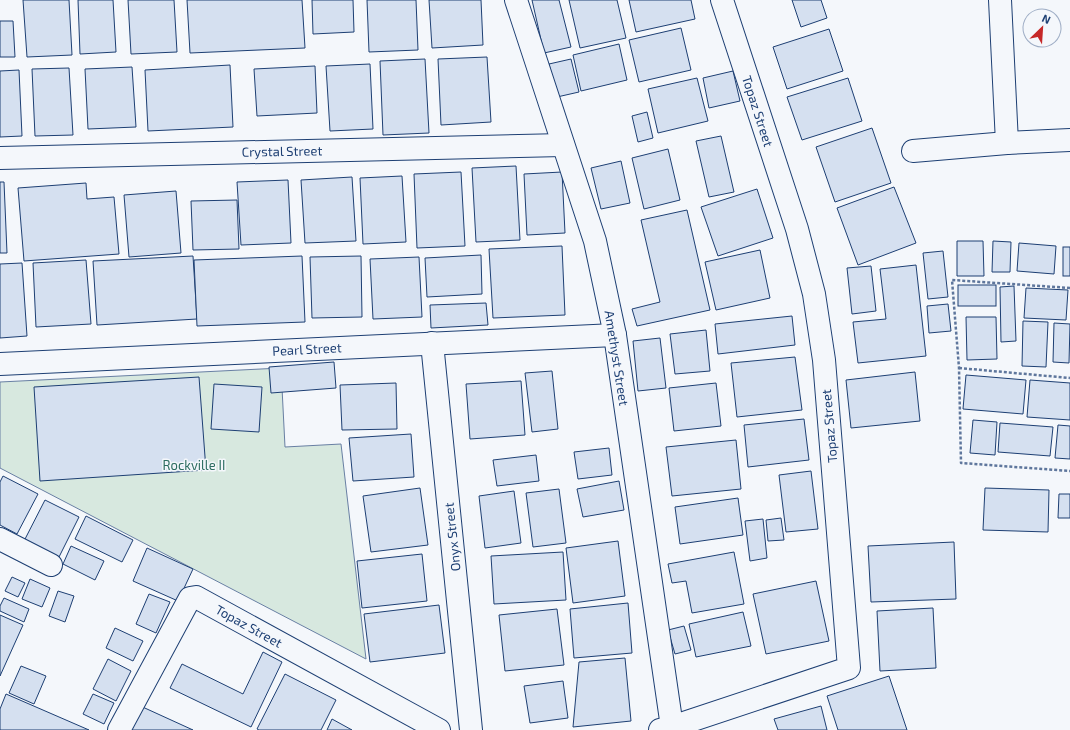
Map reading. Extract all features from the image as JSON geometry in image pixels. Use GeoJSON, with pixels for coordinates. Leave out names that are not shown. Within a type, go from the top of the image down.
{"type":"FeatureCollection","features":[{"type":"Feature","properties":{"kind":"street","name":"Amethyst Street"},"geometry":{"type":"LineString","coordinates":[[516,0],[595,241],[615,335],[666,728]]}},
{"type":"Feature","properties":{"kind":"street","name":"Topaz Street"},"geometry":{"type":"LineString","coordinates":[[666,728],[848,668],[824,360],[814,294],[797,229],[722,0]]}},
{"type":"Feature","properties":{"kind":"street"},"geometry":{"type":"LineString","coordinates":[[1000,0],[1007,143]]}},
{"type":"Feature","properties":{"kind":"street"},"geometry":{"type":"LineString","coordinates":[[913,151],[1007,143],[1070,140]]}},
{"type":"Feature","properties":{"kind":"street","name":"Crystal Street"},"geometry":{"type":"LineString","coordinates":[[0,158],[564,145]]}},
{"type":"Feature","properties":{"kind":"street","name":"Pearl Street"},"geometry":{"type":"LineString","coordinates":[[0,364],[615,335]]}},
{"type":"Feature","properties":{"kind":"street","name":"Onyx Street"},"geometry":{"type":"LineString","coordinates":[[432,343],[471,730]]}},
{"type":"Feature","properties":{"kind":"street"},"geometry":{"type":"LineString","coordinates":[[0,539],[51,565]]}},
{"type":"Feature","properties":{"kind":"street","name":"Topaz Street"},"geometry":{"type":"LineString","coordinates":[[119,730],[190,598],[193,596],[439,730]]}},
{"type":"Feature","properties":{"kind":"path"},"geometry":{"type":"LineString","coordinates":[[1070,288],[952,280],[959,368],[961,463],[1070,471]]}},
{"type":"Feature","properties":{"kind":"path"},"geometry":{"type":"LineString","coordinates":[[959,368],[1070,378]]}},
{"type":"Feature","properties":{"kind":"green space","name":"Rockville II"},"geometry":{"type":"Polygon","coordinates":[[[281,368],[285,447],[341,444],[366,659],[0,468],[0,382],[281,368]]]}},
{"type":"Feature","properties":{"kind":"building"},"geometry":{"type":"Polygon","coordinates":[[[23,0],[69,0],[72,55],[27,57],[23,0]]]}},
{"type":"Feature","properties":{"kind":"building"},"geometry":{"type":"Polygon","coordinates":[[[78,0],[113,0],[116,52],[80,54],[78,0]]]}},
{"type":"Feature","properties":{"kind":"building"},"geometry":{"type":"Polygon","coordinates":[[[128,0],[174,0],[177,52],[131,54],[128,0]]]}},
{"type":"Feature","properties":{"kind":"building"},"geometry":{"type":"Polygon","coordinates":[[[187,0],[302,0],[305,48],[190,53],[187,0]]]}},
{"type":"Feature","properties":{"kind":"building"},"geometry":{"type":"Polygon","coordinates":[[[312,0],[353,0],[354,32],[313,34],[312,0]]]}},
{"type":"Feature","properties":{"kind":"building"},"geometry":{"type":"Polygon","coordinates":[[[367,0],[416,0],[418,50],[369,52],[367,0]]]}},
{"type":"Feature","properties":{"kind":"building"},"geometry":{"type":"Polygon","coordinates":[[[429,0],[481,0],[483,45],[432,48],[429,0]]]}},
{"type":"Feature","properties":{"kind":"building"},"geometry":{"type":"Polygon","coordinates":[[[532,0],[559,0],[571,47],[544,53],[532,0]]]}},
{"type":"Feature","properties":{"kind":"building"},"geometry":{"type":"Polygon","coordinates":[[[569,0],[617,0],[626,38],[580,48],[569,0]]]}},
{"type":"Feature","properties":{"kind":"building"},"geometry":{"type":"Polygon","coordinates":[[[629,0],[691,0],[695,19],[636,32],[629,0]]]}},
{"type":"Feature","properties":{"kind":"building"},"geometry":{"type":"Polygon","coordinates":[[[792,0],[821,0],[827,18],[801,27],[792,0]]]}},
{"type":"Feature","properties":{"kind":"building"},"geometry":{"type":"Polygon","coordinates":[[[0,21],[13,21],[15,57],[0,57],[0,21]]]}},
{"type":"Feature","properties":{"kind":"building"},"geometry":{"type":"Polygon","coordinates":[[[681,28],[691,70],[639,82],[629,40],[681,28]]]}},
{"type":"Feature","properties":{"kind":"building"},"geometry":{"type":"Polygon","coordinates":[[[829,29],[843,71],[787,89],[773,47],[829,29]]]}},
{"type":"Feature","properties":{"kind":"building"},"geometry":{"type":"Polygon","coordinates":[[[619,44],[627,80],[581,91],[573,55],[619,44]]]}},
{"type":"Feature","properties":{"kind":"building"},"geometry":{"type":"Polygon","coordinates":[[[487,57],[491,122],[441,125],[438,59],[487,57]]]}},
{"type":"Feature","properties":{"kind":"building"},"geometry":{"type":"Polygon","coordinates":[[[425,59],[429,133],[383,135],[380,61],[425,59]]]}},
{"type":"Feature","properties":{"kind":"building"},"geometry":{"type":"Polygon","coordinates":[[[571,59],[579,92],[557,97],[549,64],[571,59]]]}},
{"type":"Feature","properties":{"kind":"building"},"geometry":{"type":"Polygon","coordinates":[[[370,64],[373,129],[330,131],[326,66],[370,64]]]}},
{"type":"Feature","properties":{"kind":"building"},"geometry":{"type":"Polygon","coordinates":[[[230,65],[233,127],[148,131],[145,70],[230,65]]]}},
{"type":"Feature","properties":{"kind":"building"},"geometry":{"type":"Polygon","coordinates":[[[315,66],[317,113],[257,116],[254,69],[315,66]]]}},
{"type":"Feature","properties":{"kind":"building"},"geometry":{"type":"Polygon","coordinates":[[[132,67],[136,127],[88,129],[85,69],[132,67]]]}},
{"type":"Feature","properties":{"kind":"building"},"geometry":{"type":"Polygon","coordinates":[[[69,68],[73,135],[35,136],[32,69],[69,68]]]}},
{"type":"Feature","properties":{"kind":"building"},"geometry":{"type":"Polygon","coordinates":[[[19,70],[22,136],[0,137],[0,71],[19,70]]]}},
{"type":"Feature","properties":{"kind":"building"},"geometry":{"type":"Polygon","coordinates":[[[733,71],[740,101],[709,108],[703,78],[733,71]]]}},
{"type":"Feature","properties":{"kind":"building"},"geometry":{"type":"Polygon","coordinates":[[[697,78],[708,121],[658,133],[648,89],[697,78]]]}},
{"type":"Feature","properties":{"kind":"building"},"geometry":{"type":"Polygon","coordinates":[[[848,78],[862,121],[802,140],[787,97],[848,78]]]}},
{"type":"Feature","properties":{"kind":"building"},"geometry":{"type":"Polygon","coordinates":[[[647,112],[653,138],[638,142],[632,116],[647,112]]]}},
{"type":"Feature","properties":{"kind":"building"},"geometry":{"type":"Polygon","coordinates":[[[872,128],[891,183],[835,202],[816,147],[872,128]]]}},
{"type":"Feature","properties":{"kind":"building"},"geometry":{"type":"Polygon","coordinates":[[[721,136],[734,192],[709,197],[696,141],[721,136]]]}},
{"type":"Feature","properties":{"kind":"building"},"geometry":{"type":"Polygon","coordinates":[[[668,149],[680,200],[644,209],[632,158],[668,149]]]}},
{"type":"Feature","properties":{"kind":"building"},"geometry":{"type":"Polygon","coordinates":[[[621,161],[630,203],[601,209],[591,168],[621,161]]]}},
{"type":"Feature","properties":{"kind":"building"},"geometry":{"type":"Polygon","coordinates":[[[516,166],[520,240],[476,242],[472,168],[516,166]]]}},
{"type":"Feature","properties":{"kind":"building"},"geometry":{"type":"Polygon","coordinates":[[[461,172],[465,246],[417,248],[414,174],[461,172]]]}},
{"type":"Feature","properties":{"kind":"building"},"geometry":{"type":"Polygon","coordinates":[[[562,172],[565,233],[527,235],[524,174],[562,172]]]}},
{"type":"Feature","properties":{"kind":"building"},"geometry":{"type":"Polygon","coordinates":[[[402,176],[406,242],[363,244],[360,178],[402,176]]]}},
{"type":"Feature","properties":{"kind":"building"},"geometry":{"type":"Polygon","coordinates":[[[352,177],[356,241],[305,243],[301,180],[352,177]]]}},
{"type":"Feature","properties":{"kind":"building"},"geometry":{"type":"Polygon","coordinates":[[[288,180],[291,243],[241,245],[237,182],[288,180]]]}},
{"type":"Feature","properties":{"kind":"building"},"geometry":{"type":"Polygon","coordinates":[[[0,182],[4,182],[7,253],[0,253],[0,182]]]}},
{"type":"Feature","properties":{"kind":"building"},"geometry":{"type":"Polygon","coordinates":[[[86,183],[87,199],[114,197],[119,254],[24,261],[18,188],[86,183]]]}},
{"type":"Feature","properties":{"kind":"building"},"geometry":{"type":"Polygon","coordinates":[[[894,187],[916,243],[858,265],[837,208],[894,187]]]}},
{"type":"Feature","properties":{"kind":"building"},"geometry":{"type":"Polygon","coordinates":[[[757,189],[773,238],[718,256],[701,207],[757,189]]]}},
{"type":"Feature","properties":{"kind":"building"},"geometry":{"type":"Polygon","coordinates":[[[176,191],[181,253],[129,257],[124,195],[176,191]]]}},
{"type":"Feature","properties":{"kind":"building"},"geometry":{"type":"Polygon","coordinates":[[[237,200],[239,249],[193,250],[191,201],[237,200]]]}},
{"type":"Feature","properties":{"kind":"building"},"geometry":{"type":"Polygon","coordinates":[[[687,210],[710,310],[637,326],[632,309],[660,302],[641,220],[687,210]]]}},
{"type":"Feature","properties":{"kind":"building"},"geometry":{"type":"Polygon","coordinates":[[[957,241],[983,241],[984,276],[957,276],[957,241]]]}},
{"type":"Feature","properties":{"kind":"building"},"geometry":{"type":"Polygon","coordinates":[[[993,241],[1011,242],[1010,272],[992,272],[993,241]]]}},
{"type":"Feature","properties":{"kind":"building"},"geometry":{"type":"Polygon","coordinates":[[[1019,243],[1056,246],[1054,274],[1017,271],[1019,243]]]}},
{"type":"Feature","properties":{"kind":"building"},"geometry":{"type":"Polygon","coordinates":[[[562,246],[565,315],[493,318],[489,249],[562,246]]]}},
{"type":"Feature","properties":{"kind":"building"},"geometry":{"type":"Polygon","coordinates":[[[1063,247],[1070,247],[1070,276],[1063,276],[1063,247]]]}},
{"type":"Feature","properties":{"kind":"building"},"geometry":{"type":"Polygon","coordinates":[[[760,250],[770,298],[716,310],[705,262],[760,250]]]}},
{"type":"Feature","properties":{"kind":"building"},"geometry":{"type":"Polygon","coordinates":[[[943,251],[948,297],[928,299],[923,253],[943,251]]]}},
{"type":"Feature","properties":{"kind":"building"},"geometry":{"type":"Polygon","coordinates":[[[481,255],[482,294],[427,297],[425,258],[481,255]]]}},
{"type":"Feature","properties":{"kind":"building"},"geometry":{"type":"Polygon","coordinates":[[[193,256],[197,319],[97,325],[93,261],[193,256]]]}},
{"type":"Feature","properties":{"kind":"building"},"geometry":{"type":"Polygon","coordinates":[[[302,256],[305,322],[197,326],[194,260],[302,256]]]}},
{"type":"Feature","properties":{"kind":"building"},"geometry":{"type":"Polygon","coordinates":[[[361,256],[362,317],[312,318],[310,257],[361,256]]]}},
{"type":"Feature","properties":{"kind":"building"},"geometry":{"type":"Polygon","coordinates":[[[419,257],[422,317],[373,319],[370,259],[419,257]]]}},
{"type":"Feature","properties":{"kind":"building"},"geometry":{"type":"Polygon","coordinates":[[[86,260],[91,324],[36,327],[33,263],[86,260]]]}},
{"type":"Feature","properties":{"kind":"building"},"geometry":{"type":"Polygon","coordinates":[[[22,263],[27,336],[0,338],[0,264],[22,263]]]}},
{"type":"Feature","properties":{"kind":"building"},"geometry":{"type":"Polygon","coordinates":[[[916,265],[926,356],[858,363],[853,322],[886,319],[880,269],[916,265]]]}},
{"type":"Feature","properties":{"kind":"building"},"geometry":{"type":"Polygon","coordinates":[[[871,266],[876,311],[852,314],[847,268],[871,266]]]}},
{"type":"Feature","properties":{"kind":"building"},"geometry":{"type":"Polygon","coordinates":[[[958,285],[996,285],[996,306],[958,306],[958,285]]]}},
{"type":"Feature","properties":{"kind":"building"},"geometry":{"type":"Polygon","coordinates":[[[1014,286],[1016,341],[1001,342],[1000,287],[1014,286]]]}},
{"type":"Feature","properties":{"kind":"building"},"geometry":{"type":"Polygon","coordinates":[[[1026,288],[1068,290],[1066,320],[1024,318],[1026,288]]]}},
{"type":"Feature","properties":{"kind":"building"},"geometry":{"type":"Polygon","coordinates":[[[486,303],[488,325],[431,328],[430,305],[486,303]]]}},
{"type":"Feature","properties":{"kind":"building"},"geometry":{"type":"Polygon","coordinates":[[[948,304],[951,331],[929,333],[927,306],[948,304]]]}},
{"type":"Feature","properties":{"kind":"building"},"geometry":{"type":"Polygon","coordinates":[[[792,316],[795,345],[718,354],[715,324],[792,316]]]}},
{"type":"Feature","properties":{"kind":"building"},"geometry":{"type":"Polygon","coordinates":[[[966,317],[996,317],[997,359],[967,360],[966,317]]]}},
{"type":"Feature","properties":{"kind":"building"},"geometry":{"type":"Polygon","coordinates":[[[1023,321],[1048,322],[1046,367],[1022,366],[1023,321]]]}},
{"type":"Feature","properties":{"kind":"building"},"geometry":{"type":"Polygon","coordinates":[[[1054,323],[1070,324],[1069,363],[1053,362],[1054,323]]]}},
{"type":"Feature","properties":{"kind":"building"},"geometry":{"type":"Polygon","coordinates":[[[706,330],[710,371],[675,374],[670,334],[706,330]]]}},
{"type":"Feature","properties":{"kind":"building"},"geometry":{"type":"Polygon","coordinates":[[[660,338],[666,388],[638,391],[633,341],[660,338]]]}},
{"type":"Feature","properties":{"kind":"building"},"geometry":{"type":"Polygon","coordinates":[[[795,357],[802,410],[737,417],[731,363],[795,357]]]}},
{"type":"Feature","properties":{"kind":"building"},"geometry":{"type":"Polygon","coordinates":[[[334,362],[336,388],[271,393],[269,367],[334,362]]]}},
{"type":"Feature","properties":{"kind":"building"},"geometry":{"type":"Polygon","coordinates":[[[552,371],[558,429],[532,432],[525,373],[552,371]]]}},
{"type":"Feature","properties":{"kind":"building"},"geometry":{"type":"Polygon","coordinates":[[[915,372],[920,421],[851,428],[846,380],[915,372]]]}},
{"type":"Feature","properties":{"kind":"building"},"geometry":{"type":"Polygon","coordinates":[[[966,375],[1026,380],[1023,414],[963,409],[966,375]]]}},
{"type":"Feature","properties":{"kind":"building"},"geometry":{"type":"Polygon","coordinates":[[[199,377],[206,470],[40,481],[34,387],[199,377]]]}},
{"type":"Feature","properties":{"kind":"building"},"geometry":{"type":"Polygon","coordinates":[[[1030,380],[1070,383],[1070,420],[1027,417],[1030,380]]]}},
{"type":"Feature","properties":{"kind":"building"},"geometry":{"type":"Polygon","coordinates":[[[521,381],[525,435],[470,439],[466,384],[521,381]]]}},
{"type":"Feature","properties":{"kind":"building"},"geometry":{"type":"Polygon","coordinates":[[[396,383],[397,429],[342,430],[340,385],[396,383]]]}},
{"type":"Feature","properties":{"kind":"building"},"geometry":{"type":"Polygon","coordinates":[[[716,383],[721,426],[674,431],[669,388],[716,383]]]}},
{"type":"Feature","properties":{"kind":"building"},"geometry":{"type":"Polygon","coordinates":[[[214,384],[262,387],[259,432],[211,429],[214,384]]]}},
{"type":"Feature","properties":{"kind":"building"},"geometry":{"type":"Polygon","coordinates":[[[804,419],[809,460],[748,467],[744,425],[804,419]]]}},
{"type":"Feature","properties":{"kind":"building"},"geometry":{"type":"Polygon","coordinates":[[[973,420],[997,422],[995,455],[970,453],[973,420]]]}},
{"type":"Feature","properties":{"kind":"building"},"geometry":{"type":"Polygon","coordinates":[[[1000,423],[1053,427],[1050,456],[998,452],[1000,423]]]}},
{"type":"Feature","properties":{"kind":"building"},"geometry":{"type":"Polygon","coordinates":[[[1058,425],[1070,426],[1070,459],[1055,458],[1058,425]]]}},
{"type":"Feature","properties":{"kind":"building"},"geometry":{"type":"Polygon","coordinates":[[[411,434],[414,477],[353,481],[349,438],[411,434]]]}},
{"type":"Feature","properties":{"kind":"building"},"geometry":{"type":"Polygon","coordinates":[[[736,440],[741,489],[672,496],[666,447],[736,440]]]}},
{"type":"Feature","properties":{"kind":"building"},"geometry":{"type":"Polygon","coordinates":[[[609,448],[612,475],[578,479],[574,452],[609,448]]]}},
{"type":"Feature","properties":{"kind":"building"},"geometry":{"type":"Polygon","coordinates":[[[536,455],[539,481],[497,486],[493,460],[536,455]]]}},
{"type":"Feature","properties":{"kind":"building"},"geometry":{"type":"Polygon","coordinates":[[[811,471],[818,529],[786,532],[779,475],[811,471]]]}},
{"type":"Feature","properties":{"kind":"building"},"geometry":{"type":"Polygon","coordinates":[[[3,476],[38,494],[17,534],[0,525],[0,482],[3,476]]]}},
{"type":"Feature","properties":{"kind":"building"},"geometry":{"type":"Polygon","coordinates":[[[619,481],[624,510],[583,517],[577,489],[619,481]]]}},
{"type":"Feature","properties":{"kind":"building"},"geometry":{"type":"Polygon","coordinates":[[[420,488],[428,545],[371,552],[363,496],[420,488]]]}},
{"type":"Feature","properties":{"kind":"building"},"geometry":{"type":"Polygon","coordinates":[[[985,488],[1049,490],[1048,532],[983,530],[985,488]]]}},
{"type":"Feature","properties":{"kind":"building"},"geometry":{"type":"Polygon","coordinates":[[[559,489],[566,543],[533,547],[526,493],[559,489]]]}},
{"type":"Feature","properties":{"kind":"building"},"geometry":{"type":"Polygon","coordinates":[[[514,491],[521,543],[485,548],[479,496],[514,491]]]}},
{"type":"Feature","properties":{"kind":"building"},"geometry":{"type":"Polygon","coordinates":[[[1059,494],[1070,494],[1070,518],[1058,518],[1059,494]]]}},
{"type":"Feature","properties":{"kind":"building"},"geometry":{"type":"Polygon","coordinates":[[[738,498],[743,535],[680,544],[675,507],[738,498]]]}},
{"type":"Feature","properties":{"kind":"building"},"geometry":{"type":"Polygon","coordinates":[[[45,500],[79,517],[57,561],[23,543],[45,500]]]}},
{"type":"Feature","properties":{"kind":"building"},"geometry":{"type":"Polygon","coordinates":[[[86,516],[133,540],[122,562],[75,539],[86,516]]]}},
{"type":"Feature","properties":{"kind":"building"},"geometry":{"type":"Polygon","coordinates":[[[781,518],[784,540],[768,541],[766,520],[781,518]]]}},
{"type":"Feature","properties":{"kind":"building"},"geometry":{"type":"Polygon","coordinates":[[[763,519],[767,558],[750,561],[745,521],[763,519]]]}},
{"type":"Feature","properties":{"kind":"building"},"geometry":{"type":"Polygon","coordinates":[[[618,541],[625,596],[573,603],[566,548],[618,541]]]}},
{"type":"Feature","properties":{"kind":"building"},"geometry":{"type":"Polygon","coordinates":[[[954,542],[956,599],[871,602],[868,546],[954,542]]]}},
{"type":"Feature","properties":{"kind":"building"},"geometry":{"type":"Polygon","coordinates":[[[71,546],[104,561],[95,580],[63,564],[71,546]]]}},
{"type":"Feature","properties":{"kind":"building"},"geometry":{"type":"Polygon","coordinates":[[[147,548],[193,569],[178,601],[133,581],[147,548]]]}},
{"type":"Feature","properties":{"kind":"building"},"geometry":{"type":"Polygon","coordinates":[[[563,552],[566,600],[494,604],[491,556],[563,552]]]}},
{"type":"Feature","properties":{"kind":"building"},"geometry":{"type":"Polygon","coordinates":[[[734,552],[744,604],[692,613],[686,581],[672,583],[668,564],[734,552]]]}},
{"type":"Feature","properties":{"kind":"building"},"geometry":{"type":"Polygon","coordinates":[[[422,554],[427,601],[362,608],[357,561],[422,554]]]}},
{"type":"Feature","properties":{"kind":"building"},"geometry":{"type":"Polygon","coordinates":[[[12,577],[25,583],[18,597],[5,591],[12,577]]]}},
{"type":"Feature","properties":{"kind":"building"},"geometry":{"type":"Polygon","coordinates":[[[30,579],[50,588],[42,607],[22,599],[30,579]]]}},
{"type":"Feature","properties":{"kind":"building"},"geometry":{"type":"Polygon","coordinates":[[[816,581],[829,641],[766,654],[753,594],[816,581]]]}},
{"type":"Feature","properties":{"kind":"building"},"geometry":{"type":"Polygon","coordinates":[[[58,591],[74,596],[65,622],[49,616],[58,591]]]}},
{"type":"Feature","properties":{"kind":"building"},"geometry":{"type":"Polygon","coordinates":[[[149,594],[170,602],[156,633],[136,624],[149,594]]]}},
{"type":"Feature","properties":{"kind":"building"},"geometry":{"type":"Polygon","coordinates":[[[4,598],[29,609],[24,622],[0,611],[0,606],[4,598]]]}},
{"type":"Feature","properties":{"kind":"building"},"geometry":{"type":"Polygon","coordinates":[[[628,603],[632,653],[574,658],[570,609],[628,603]]]}},
{"type":"Feature","properties":{"kind":"building"},"geometry":{"type":"Polygon","coordinates":[[[439,605],[445,653],[370,662],[364,614],[439,605]]]}},
{"type":"Feature","properties":{"kind":"building"},"geometry":{"type":"Polygon","coordinates":[[[933,608],[936,668],[880,671],[877,611],[933,608]]]}},
{"type":"Feature","properties":{"kind":"building"},"geometry":{"type":"Polygon","coordinates":[[[557,609],[564,665],[505,671],[499,615],[557,609]]]}},
{"type":"Feature","properties":{"kind":"building"},"geometry":{"type":"Polygon","coordinates":[[[743,612],[751,646],[696,657],[689,624],[743,612]]]}},
{"type":"Feature","properties":{"kind":"building"},"geometry":{"type":"Polygon","coordinates":[[[0,615],[23,625],[0,676],[0,615]]]}},
{"type":"Feature","properties":{"kind":"building"},"geometry":{"type":"Polygon","coordinates":[[[684,626],[691,650],[675,654],[668,630],[684,626]]]}},
{"type":"Feature","properties":{"kind":"building"},"geometry":{"type":"Polygon","coordinates":[[[115,628],[143,641],[133,661],[106,648],[115,628]]]}},
{"type":"Feature","properties":{"kind":"building"},"geometry":{"type":"Polygon","coordinates":[[[263,652],[282,662],[251,727],[170,688],[182,664],[243,694],[263,652]]]}},
{"type":"Feature","properties":{"kind":"building"},"geometry":{"type":"Polygon","coordinates":[[[625,658],[631,721],[573,727],[579,662],[625,658]]]}},
{"type":"Feature","properties":{"kind":"building"},"geometry":{"type":"Polygon","coordinates":[[[108,659],[131,671],[116,701],[93,689],[108,659]]]}},
{"type":"Feature","properties":{"kind":"building"},"geometry":{"type":"Polygon","coordinates":[[[21,666],[46,676],[34,704],[9,693],[21,666]]]}},
{"type":"Feature","properties":{"kind":"building"},"geometry":{"type":"Polygon","coordinates":[[[285,674],[336,700],[321,730],[257,729],[285,674]]]}},
{"type":"Feature","properties":{"kind":"building"},"geometry":{"type":"Polygon","coordinates":[[[889,676],[907,730],[838,730],[827,696],[889,676]]]}},
{"type":"Feature","properties":{"kind":"building"},"geometry":{"type":"Polygon","coordinates":[[[563,681],[568,718],[530,723],[524,686],[563,681]]]}},
{"type":"Feature","properties":{"kind":"building"},"geometry":{"type":"Polygon","coordinates":[[[6,694],[89,730],[0,730],[0,709],[6,694]]]}},
{"type":"Feature","properties":{"kind":"building"},"geometry":{"type":"Polygon","coordinates":[[[93,694],[114,703],[104,724],[83,714],[93,694]]]}},
{"type":"Feature","properties":{"kind":"building"},"geometry":{"type":"Polygon","coordinates":[[[136,704],[193,730],[124,730],[136,704]]]}},
{"type":"Feature","properties":{"kind":"building"},"geometry":{"type":"Polygon","coordinates":[[[821,706],[827,730],[778,730],[774,719],[821,706]]]}},
{"type":"Feature","properties":{"kind":"building"},"geometry":{"type":"Polygon","coordinates":[[[332,719],[352,730],[327,730],[332,719]]]}}]}
